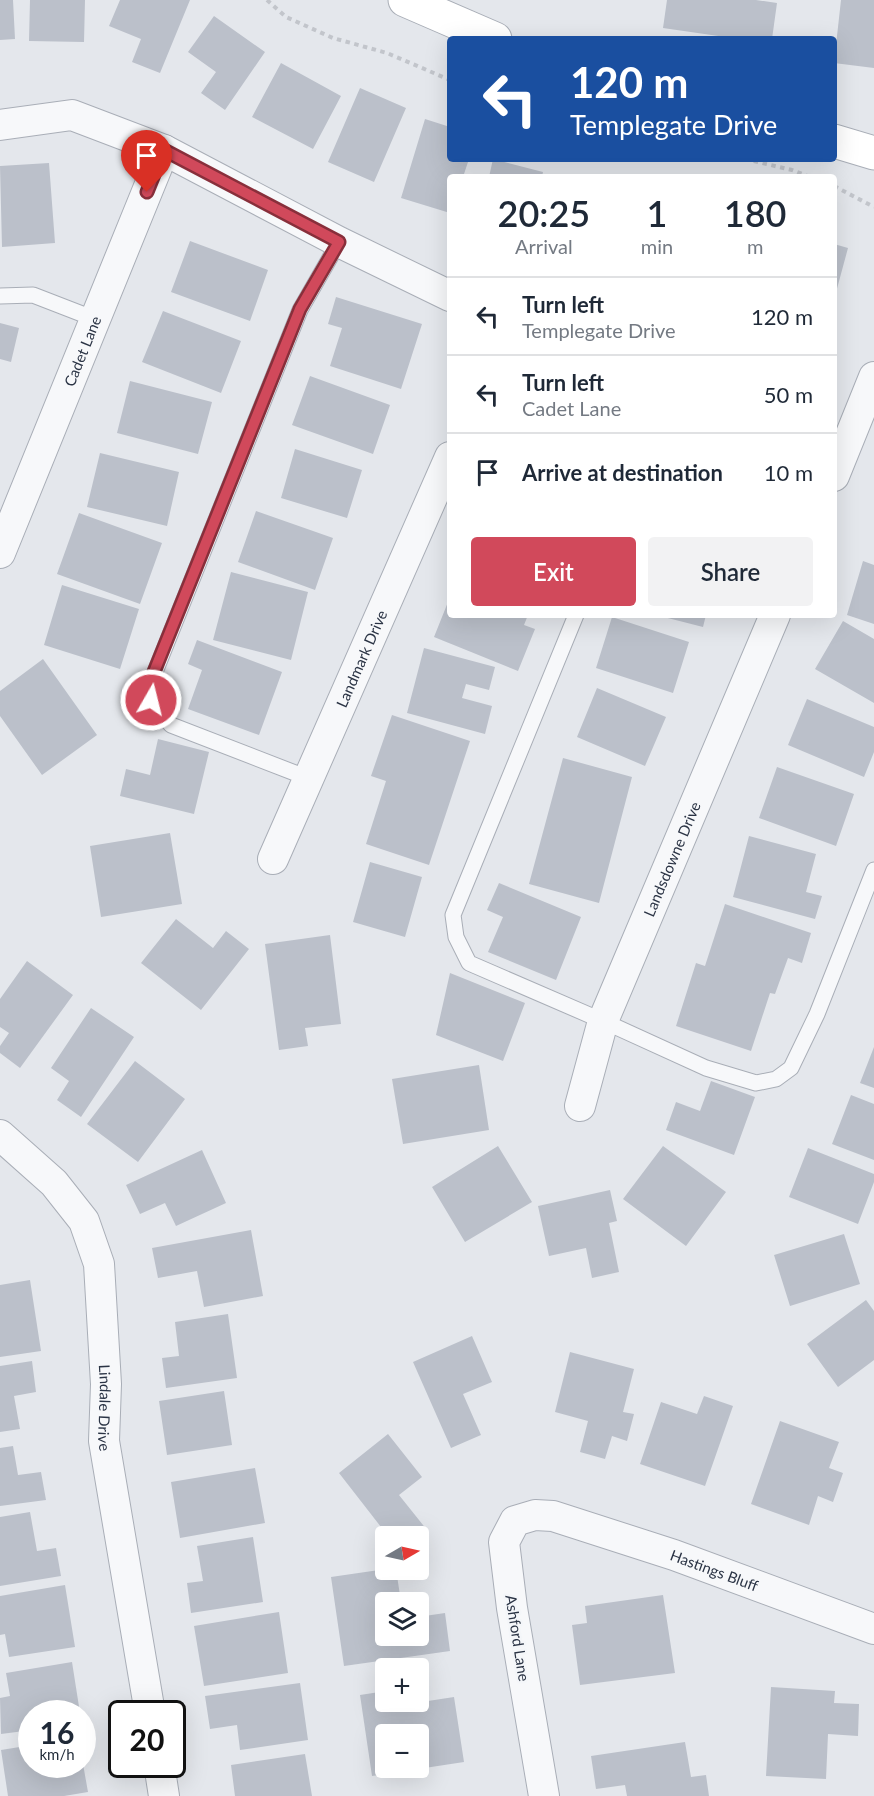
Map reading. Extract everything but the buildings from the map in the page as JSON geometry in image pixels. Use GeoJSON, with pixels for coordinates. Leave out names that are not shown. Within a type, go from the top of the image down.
{"type":"FeatureCollection","features":[{"type":"Feature","properties":{"kind":"street"},"geometry":{"type":"LineString","coordinates":[[405,0],[488,36]]}},
{"type":"Feature","properties":{"kind":"street"},"geometry":{"type":"LineString","coordinates":[[0,125],[72,115],[164,150],[339,242],[447,295]]}},
{"type":"Feature","properties":{"kind":"street"},"geometry":{"type":"LineString","coordinates":[[837,142],[874,153]]}},
{"type":"Feature","properties":{"kind":"street","name":"Cadet Lane"},"geometry":{"type":"LineString","coordinates":[[0,553],[164,150]]}},
{"type":"Feature","properties":{"kind":"street"},"geometry":{"type":"LineString","coordinates":[[837,468],[874,377]]}},
{"type":"Feature","properties":{"kind":"street","name":"Landmark Drive"},"geometry":{"type":"LineString","coordinates":[[273,859],[447,464]]}},
{"type":"Feature","properties":{"kind":"street","name":"Landsdowne Drive"},"geometry":{"type":"LineString","coordinates":[[580,1106],[603,1021],[774,618]]}},
{"type":"Feature","properties":{"kind":"street","name":"Lindale Drive"},"geometry":{"type":"LineString","coordinates":[[0,1135],[54,1183],[78,1213],[84,1221],[99,1264],[106,1384],[104,1441],[148,1700]]}},
{"type":"Feature","properties":{"kind":"street","name":"Ashford Lane"},"geometry":{"type":"LineString","coordinates":[[544,1796],[512,1608],[504,1542],[515,1521],[535,1515],[553,1516]]}},
{"type":"Feature","properties":{"kind":"street","name":"Hastings Bluff"},"geometry":{"type":"LineString","coordinates":[[553,1516],[674,1556],[874,1629]]}},
{"type":"Feature","properties":{"kind":"street"},"geometry":{"type":"LineString","coordinates":[[161,1778],[164,1796]]}},
{"type":"Feature","properties":{"kind":"lane"},"geometry":{"type":"LineString","coordinates":[[308,778],[171,725],[151,700],[154,672],[300,309],[339,242]]}},
{"type":"Feature","properties":{"kind":"lane"},"geometry":{"type":"LineString","coordinates":[[0,296],[33,295],[95,319]]}},
{"type":"Feature","properties":{"kind":"lane"},"geometry":{"type":"LineString","coordinates":[[575,618],[453,915],[456,937],[469,963],[706,1068],[756,1083],[776,1079],[791,1068],[812,1025],[874,870]]}},
{"type":"Feature","properties":{"kind":"path"},"geometry":{"type":"LineString","coordinates":[[267,0],[286,17],[333,38],[387,52],[447,79]]}},
{"type":"Feature","properties":{"kind":"path"},"geometry":{"type":"LineString","coordinates":[[758,162],[802,174]]}},
{"type":"Feature","properties":{"kind":"path"},"geometry":{"type":"LineString","coordinates":[[837,188],[874,207]]}},
{"type":"Feature","properties":{"kind":"route"},"geometry":{"type":"LineString","coordinates":[[147,192],[164,150],[339,242],[300,309],[154,672],[151,700]]}}]}
